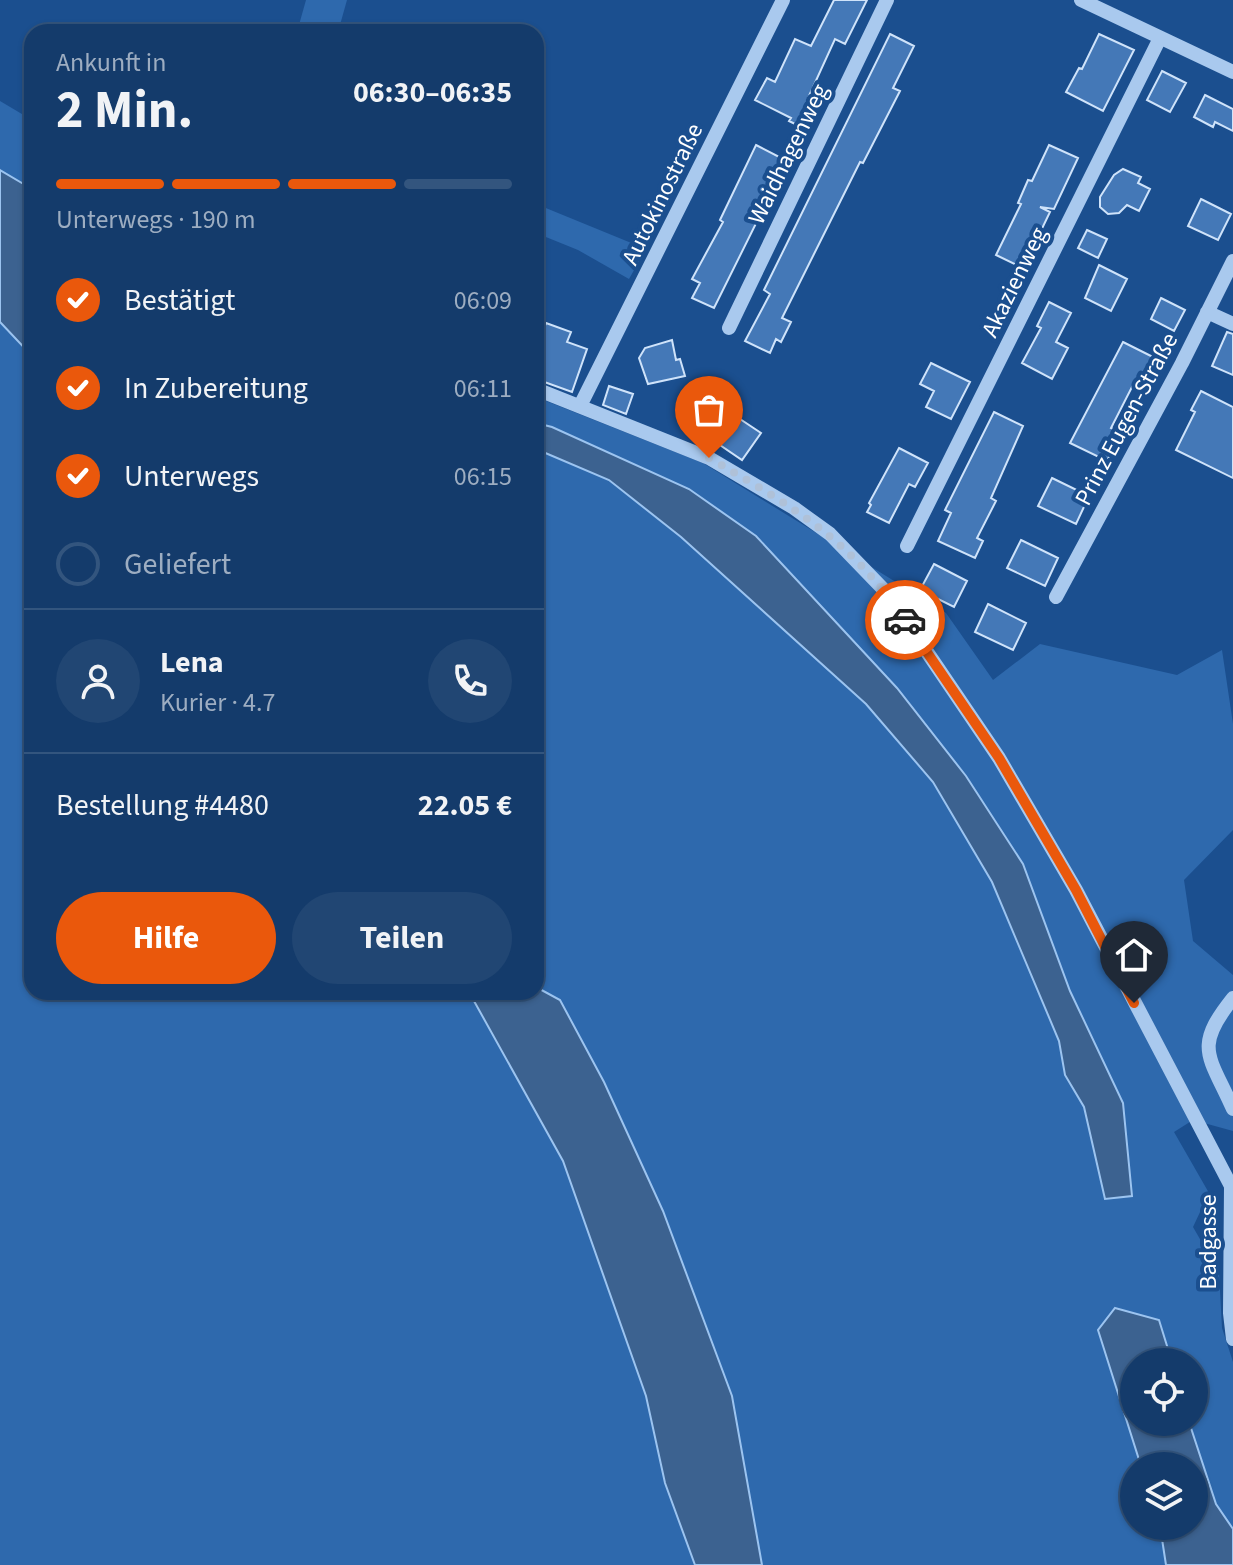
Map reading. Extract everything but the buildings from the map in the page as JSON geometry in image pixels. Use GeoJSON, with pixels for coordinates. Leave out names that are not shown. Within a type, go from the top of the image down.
{"type":"FeatureCollection","features":[{"type":"Feature","properties":{"kind":"street","name":"Autokinostraße"},"geometry":{"type":"LineString","coordinates":[[580,406],[783,0]]}},
{"type":"Feature","properties":{"kind":"street","name":"Waidhagenweg"},"geometry":{"type":"LineString","coordinates":[[729,328],[887,0]]}},
{"type":"Feature","properties":{"kind":"street"},"geometry":{"type":"LineString","coordinates":[[1081,0],[1233,72]]}},
{"type":"Feature","properties":{"kind":"street","name":"Akazienweg"},"geometry":{"type":"LineString","coordinates":[[907,546],[1160,38]]}},
{"type":"Feature","properties":{"kind":"street","name":"Prinz Eugen-Straße"},"geometry":{"type":"LineString","coordinates":[[1056,597],[1182,363],[1233,261]]}},
{"type":"Feature","properties":{"kind":"street"},"geometry":{"type":"LineString","coordinates":[[1207,312],[1233,324]]}},
{"type":"Feature","properties":{"kind":"street","name":"Badgasse"},"geometry":{"type":"LineString","coordinates":[[544,392],[709,458],[794,508],[830,534],[887,593],[1007,771],[1076,890],[1232,1185],[1230,1313],[1233,1339]]}},
{"type":"Feature","properties":{"kind":"street"},"geometry":{"type":"LineString","coordinates":[[1233,998],[1213,1023],[1208,1038],[1208,1052],[1233,1109]]}},
{"type":"Feature","properties":{"kind":"shaded area"},"geometry":{"type":"Polygon","coordinates":[[[306,0],[347,0],[340,24],[299,24],[306,0]]]}},
{"type":"Feature","properties":{"kind":"shaded area"},"geometry":{"type":"Polygon","coordinates":[[[0,101],[24,115],[24,184],[0,170],[0,101]]]}},
{"type":"Feature","properties":{"kind":"shaded area"},"geometry":{"type":"Polygon","coordinates":[[[0,170],[24,184],[24,348],[0,322],[0,170]]]}},
{"type":"Feature","properties":{"kind":"shaded area"},"geometry":{"type":"Polygon","coordinates":[[[544,207],[646,249],[629,279],[578,250],[544,236],[544,207]]]}},
{"type":"Feature","properties":{"kind":"shaded area"},"geometry":{"type":"Polygon","coordinates":[[[0,322],[24,348],[24,1000],[473,1000],[563,1161],[646,1396],[665,1483],[695,1565],[0,1565],[0,322]]]}},
{"type":"Feature","properties":{"kind":"shaded area"},"geometry":{"type":"Polygon","coordinates":[[[544,400],[703,463],[946,613],[993,680],[1040,644],[1177,675],[1222,650],[1233,724],[1233,830],[1184,880],[1193,941],[1233,975],[1233,1131],[1193,1120],[1174,1132],[1209,1193],[1193,1227],[1219,1272],[1222,1328],[1233,1362],[1233,1529],[1216,1504],[1208,1480],[1208,1452],[1199,1452],[1194,1436],[1208,1436],[1208,1348],[1168,1348],[1159,1320],[1098,1331],[1120,1400],[1120,1436],[1131,1436],[1137,1452],[1120,1452],[1120,1540],[1162,1540],[1166,1565],[762,1565],[732,1396],[663,1211],[604,1081],[560,1000],[544,991],[544,452],[609,480],[681,537],[866,704],[933,782],[992,882],[1059,1041],[1065,1075],[1084,1107],[1105,1199],[1132,1195],[1123,1103],[1070,991],[1023,864],[966,776],[897,688],[756,536],[544,425],[544,400]]]}},
{"type":"Feature","properties":{"kind":"shaded area"},"geometry":{"type":"Polygon","coordinates":[[[544,425],[689,489],[756,536],[897,688],[966,776],[1023,864],[1070,991],[1123,1103],[1132,1196],[1105,1199],[1084,1107],[1065,1075],[1059,1041],[992,882],[933,782],[866,704],[681,537],[609,480],[544,452],[544,425]]]}},
{"type":"Feature","properties":{"kind":"shaded area"},"geometry":{"type":"Polygon","coordinates":[[[544,991],[560,1000],[604,1082],[663,1211],[732,1396],[762,1565],[695,1565],[665,1483],[646,1396],[563,1161],[473,1000],[544,1000],[544,991]]]}},
{"type":"Feature","properties":{"kind":"shaded area"},"geometry":{"type":"Polygon","coordinates":[[[1115,1308],[1159,1320],[1168,1348],[1120,1348],[1120,1400],[1098,1330],[1115,1308]]]}},
{"type":"Feature","properties":{"kind":"shaded area"},"geometry":{"type":"Polygon","coordinates":[[[1132,1436],[1194,1436],[1199,1452],[1137,1452],[1132,1436]]]}},
{"type":"Feature","properties":{"kind":"shaded area"},"geometry":{"type":"Polygon","coordinates":[[[1208,1480],[1216,1504],[1233,1529],[1233,1565],[1166,1565],[1162,1540],[1208,1540],[1208,1480]]]}},
{"type":"Feature","properties":{"kind":"way so far"},"geometry":{"type":"LineString","coordinates":[[709,458],[794,508],[830,534],[887,593],[905,620]]}},
{"type":"Feature","properties":{"kind":"route"},"geometry":{"type":"LineString","coordinates":[[905,620],[999,758],[1076,890],[1134,1003]]}}]}
